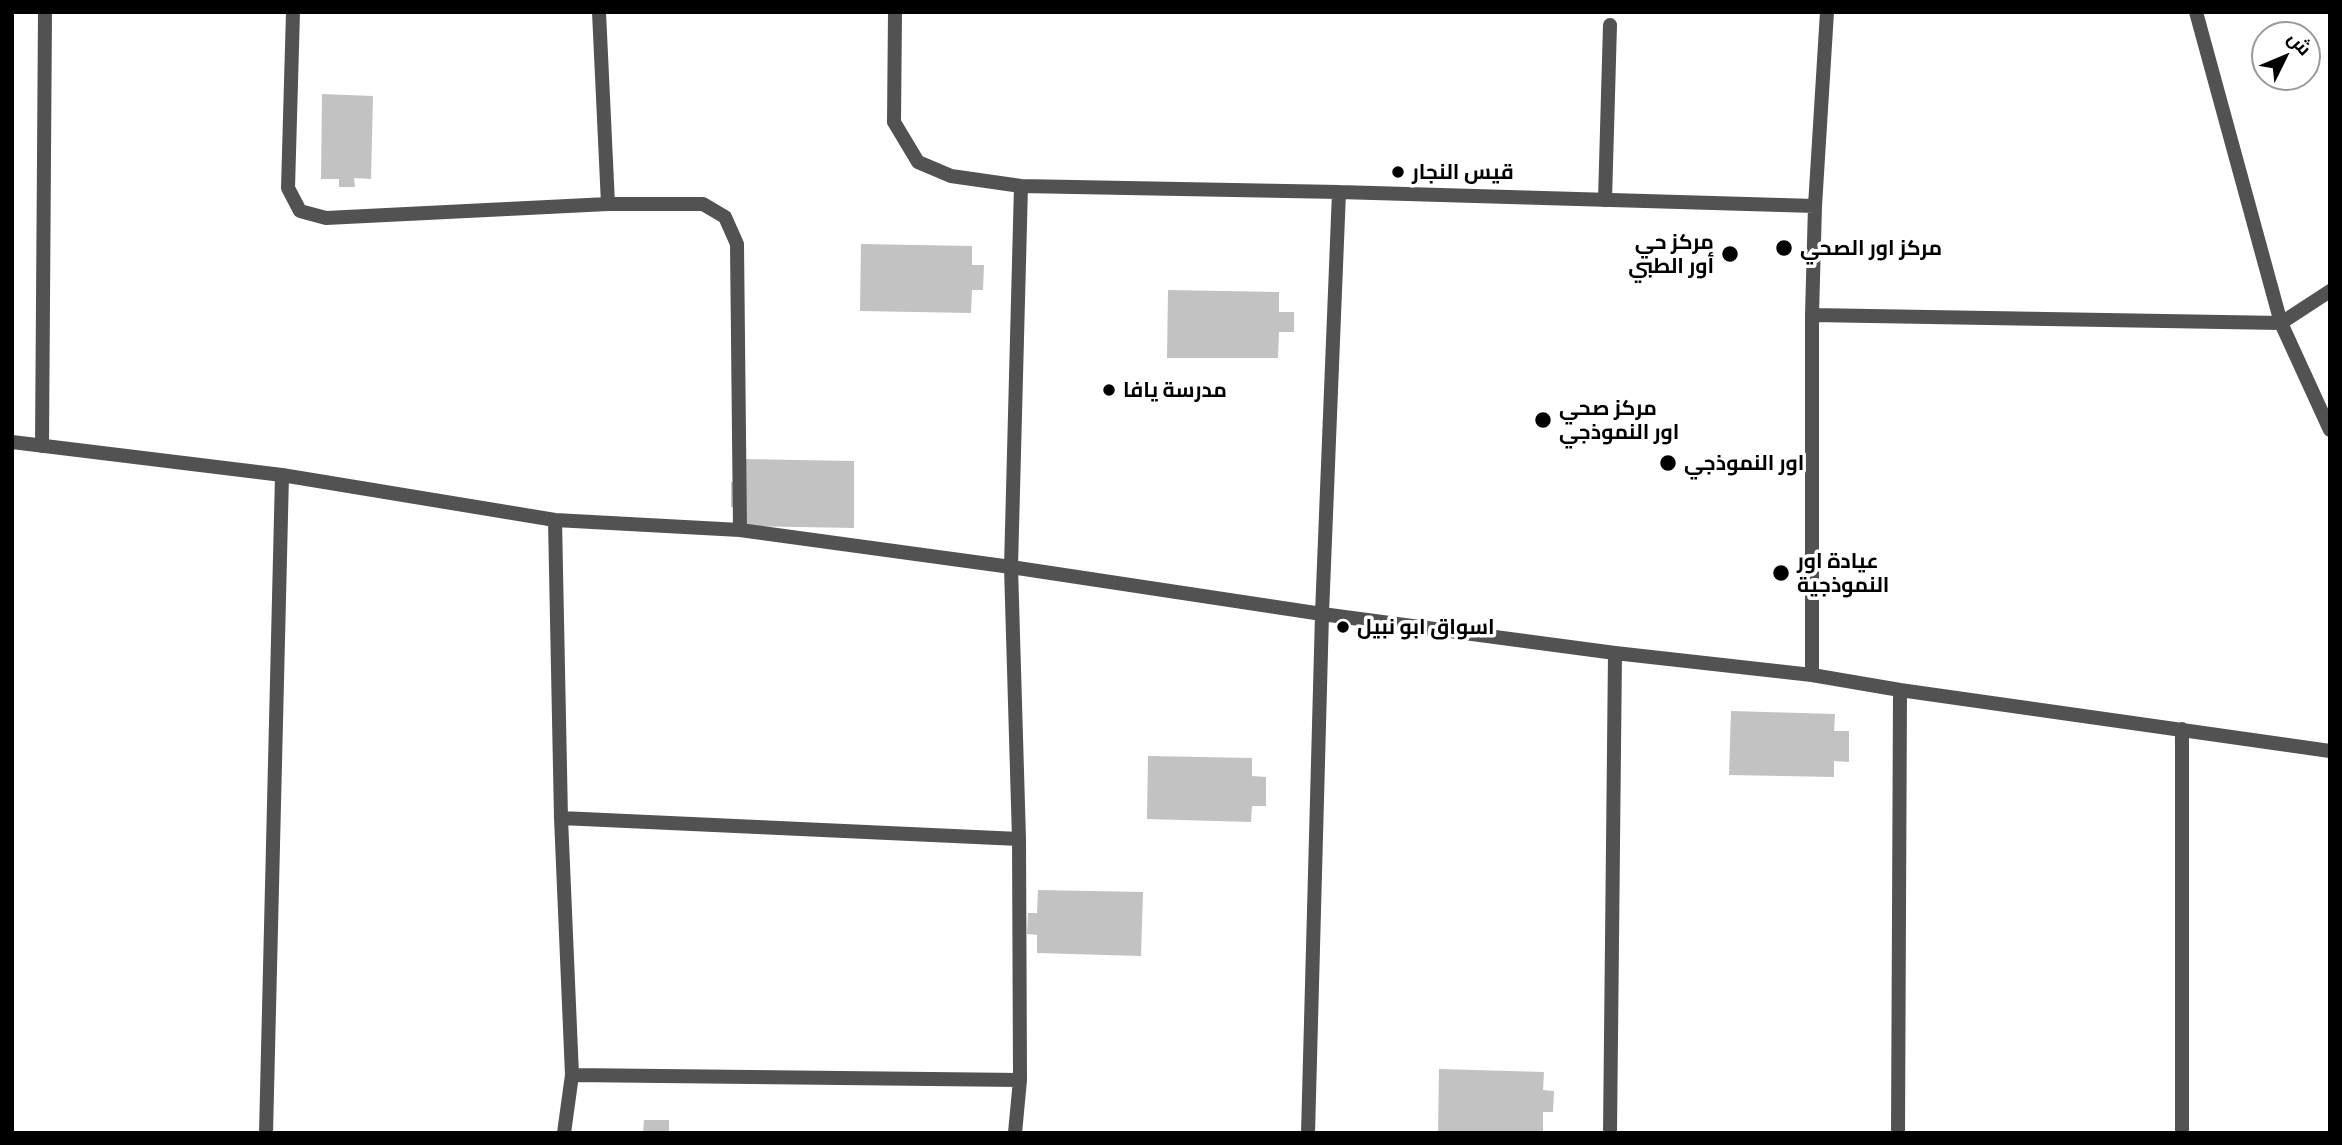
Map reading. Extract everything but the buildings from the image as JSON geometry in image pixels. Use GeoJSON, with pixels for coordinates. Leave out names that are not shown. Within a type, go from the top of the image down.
{"type":"FeatureCollection","features":[{"type":"Feature","properties":{"kind":"street"},"geometry":{"type":"LineString","coordinates":[[42,446],[45,12]]}},
{"type":"Feature","properties":{"kind":"street"},"geometry":{"type":"LineString","coordinates":[[293,12],[289,188],[300,211],[326,218],[608,204],[703,204],[725,218],[737,244],[740,530]]}},
{"type":"Feature","properties":{"kind":"street"},"geometry":{"type":"LineString","coordinates":[[599,12],[608,204]]}},
{"type":"Feature","properties":{"kind":"street"},"geometry":{"type":"LineString","coordinates":[[895,12],[894,122],[918,162],[951,176],[1021,186],[1815,206]]}},
{"type":"Feature","properties":{"kind":"street"},"geometry":{"type":"LineString","coordinates":[[1812,675],[1812,315],[1815,206],[1827,12]]}},
{"type":"Feature","properties":{"kind":"street"},"geometry":{"type":"LineString","coordinates":[[2196,12],[2281,323],[2330,430]]}},
{"type":"Feature","properties":{"kind":"street"},"geometry":{"type":"LineString","coordinates":[[1605,200],[1610,25]]}},
{"type":"Feature","properties":{"kind":"street"},"geometry":{"type":"LineString","coordinates":[[1015,1133],[1020,1080],[1019,839],[1011,566],[1021,186]]}},
{"type":"Feature","properties":{"kind":"street"},"geometry":{"type":"LineString","coordinates":[[1308,1133],[1322,614],[1339,192]]}},
{"type":"Feature","properties":{"kind":"street"},"geometry":{"type":"LineString","coordinates":[[1812,315],[2281,323],[2330,291]]}},
{"type":"Feature","properties":{"kind":"street"},"geometry":{"type":"LineString","coordinates":[[12,442],[282,475],[555,520],[740,530],[1011,566],[1322,614],[1615,653],[1812,675],[2330,751]]}},
{"type":"Feature","properties":{"kind":"street"},"geometry":{"type":"LineString","coordinates":[[266,1133],[282,475]]}},
{"type":"Feature","properties":{"kind":"street"},"geometry":{"type":"LineString","coordinates":[[555,520],[561,818],[572,1076],[564,1133]]}},
{"type":"Feature","properties":{"kind":"street"},"geometry":{"type":"LineString","coordinates":[[1610,1133],[1615,653]]}},
{"type":"Feature","properties":{"kind":"street"},"geometry":{"type":"LineString","coordinates":[[1898,1133],[1900,690]]}},
{"type":"Feature","properties":{"kind":"street"},"geometry":{"type":"LineString","coordinates":[[2182,729],[2182,1133]]}},
{"type":"Feature","properties":{"kind":"street"},"geometry":{"type":"LineString","coordinates":[[561,818],[1019,839]]}},
{"type":"Feature","properties":{"kind":"street"},"geometry":{"type":"LineString","coordinates":[[572,1076],[1020,1080]]}},
{"type":"Feature","properties":{"kind":"place","name":"قيس النجار"},"geometry":{"type":"Point","coordinates":[1398,172]}},
{"type":"Feature","properties":{"kind":"place","name":"مركز اور الصحي"},"geometry":{"type":"Point","coordinates":[1784,248]}},
{"type":"Feature","properties":{"kind":"place","name":"مركز حي أور الطبي"},"geometry":{"type":"Point","coordinates":[1730,254]}},
{"type":"Feature","properties":{"kind":"place","name":"مدرسة يافا"},"geometry":{"type":"Point","coordinates":[1109,390]}},
{"type":"Feature","properties":{"kind":"place","name":"مركز صحي اور النموذجي"},"geometry":{"type":"Point","coordinates":[1543,420]}},
{"type":"Feature","properties":{"kind":"place","name":"اور النموذجي"},"geometry":{"type":"Point","coordinates":[1668,463]}},
{"type":"Feature","properties":{"kind":"place","name":"عيادة اور النموذجية"},"geometry":{"type":"Point","coordinates":[1781,573]}},
{"type":"Feature","properties":{"kind":"place","name":"اسواق ابو نبيل"},"geometry":{"type":"Point","coordinates":[1343,627]}}]}
